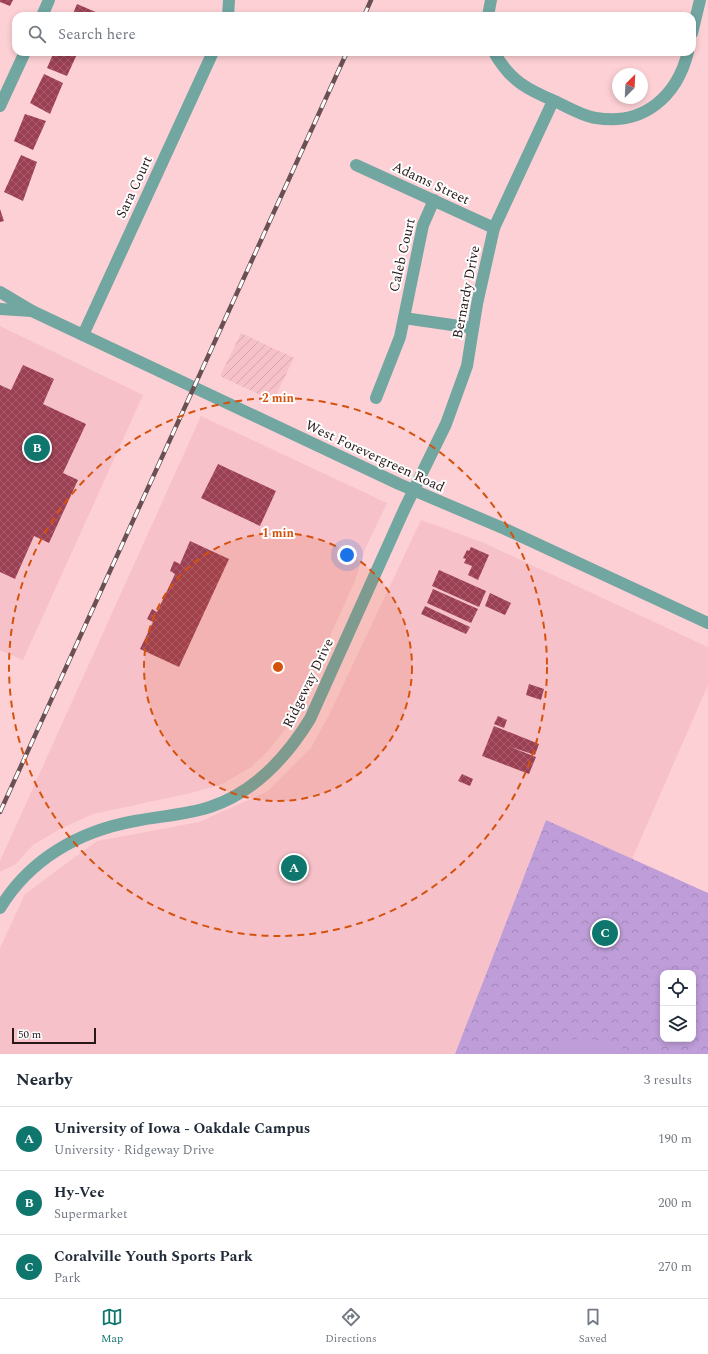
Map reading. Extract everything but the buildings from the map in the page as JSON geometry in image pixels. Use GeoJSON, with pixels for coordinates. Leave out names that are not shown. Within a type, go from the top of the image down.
{"type":"FeatureCollection","features":[{"type":"Feature","properties":{"kind":"street"},"geometry":{"type":"LineString","coordinates":[[44,12],[49,0]]}},
{"type":"Feature","properties":{"kind":"street"},"geometry":{"type":"LineString","coordinates":[[228,12],[229,0]]}},
{"type":"Feature","properties":{"kind":"street"},"geometry":{"type":"LineString","coordinates":[[489,12],[491,0]]}},
{"type":"Feature","properties":{"kind":"street"},"geometry":{"type":"LineString","coordinates":[[696,16],[700,0]]}},
{"type":"Feature","properties":{"kind":"street"},"geometry":{"type":"LineString","coordinates":[[0,106],[23,56]]}},
{"type":"Feature","properties":{"kind":"street","name":"Sara Court"},"geometry":{"type":"LineString","coordinates":[[83,335],[210,56]]}},
{"type":"Feature","properties":{"kind":"street"},"geometry":{"type":"LineString","coordinates":[[497,56],[509,75],[521,84],[553,101],[596,118],[611,120],[636,115],[661,101],[670,92],[679,79],[687,56]]}},
{"type":"Feature","properties":{"kind":"street","name":"Bernardy Drive"},"geometry":{"type":"LineString","coordinates":[[413,491],[446,424],[467,366],[477,304],[494,228],[553,101]]}},
{"type":"Feature","properties":{"kind":"street","name":"Adams Street"},"geometry":{"type":"LineString","coordinates":[[356,165],[494,228]]}},
{"type":"Feature","properties":{"kind":"street","name":"Caleb Court"},"geometry":{"type":"LineString","coordinates":[[376,398],[400,337],[423,224],[434,200]]}},
{"type":"Feature","properties":{"kind":"street","name":"West Forevergreen Road"},"geometry":{"type":"LineString","coordinates":[[0,292],[32,311],[413,491],[505,529],[708,623]]}},
{"type":"Feature","properties":{"kind":"street","name":"West Forevergreen Road"},"geometry":{"type":"LineString","coordinates":[[0,308],[32,311]]}},
{"type":"Feature","properties":{"kind":"street"},"geometry":{"type":"LineString","coordinates":[[404,318],[473,328]]}},
{"type":"Feature","properties":{"kind":"street","name":"Ridgeway Drive"},"geometry":{"type":"LineString","coordinates":[[0,908],[20,880],[50,854],[67,844],[108,827],[209,808],[244,791],[263,778],[282,759],[296,742],[310,719],[413,491]]}},
{"type":"Feature","properties":{"kind":"shaded area"},"geometry":{"type":"Polygon","coordinates":[[[0,326],[143,395],[23,660],[0,650],[0,326]]]}},
{"type":"Feature","properties":{"kind":"shaded area"},"geometry":{"type":"Polygon","coordinates":[[[241,333],[294,358],[273,401],[220,376],[241,333]]]}},
{"type":"Feature","properties":{"kind":"shaded area"},"geometry":{"type":"Polygon","coordinates":[[[201,416],[387,503],[365,549],[355,581],[291,722],[268,751],[250,768],[220,785],[187,794],[93,814],[60,829],[33,845],[16,864],[0,872],[0,861],[201,416]]]}},
{"type":"Feature","properties":{"kind":"shaded area"},"geometry":{"type":"Polygon","coordinates":[[[421,520],[482,542],[708,647],[708,685],[632,859],[546,820],[455,1054],[0,1054],[0,948],[25,894],[97,841],[199,822],[268,791],[311,748],[328,717],[421,520]]]}},
{"type":"Feature","properties":{"kind":"green space"},"geometry":{"type":"Polygon","coordinates":[[[546,820],[708,893],[708,1054],[455,1054],[546,820]]]}},
{"type":"Feature","properties":{"kind":"green space"},"geometry":{"type":"Polygon","coordinates":[[[580,1038],[607,1042],[632,1054],[553,1054],[555,1043],[580,1038]]]}},
{"type":"Feature","properties":{"kind":"railway"},"geometry":{"type":"LineString","coordinates":[[366,12],[371,0]]}},
{"type":"Feature","properties":{"kind":"railway"},"geometry":{"type":"LineString","coordinates":[[0,812],[345,56]]}},
{"type":"Feature","properties":{"kind":"place","name":"Hy-Vee"},"geometry":{"type":"Point","coordinates":[37,448]}},
{"type":"Feature","properties":{"kind":"place","name":"University of Iowa - Oakdale Campus"},"geometry":{"type":"Point","coordinates":[294,868]}},
{"type":"Feature","properties":{"kind":"place","name":"Coralville Youth Sports Park"},"geometry":{"type":"Point","coordinates":[605,933]}}]}
